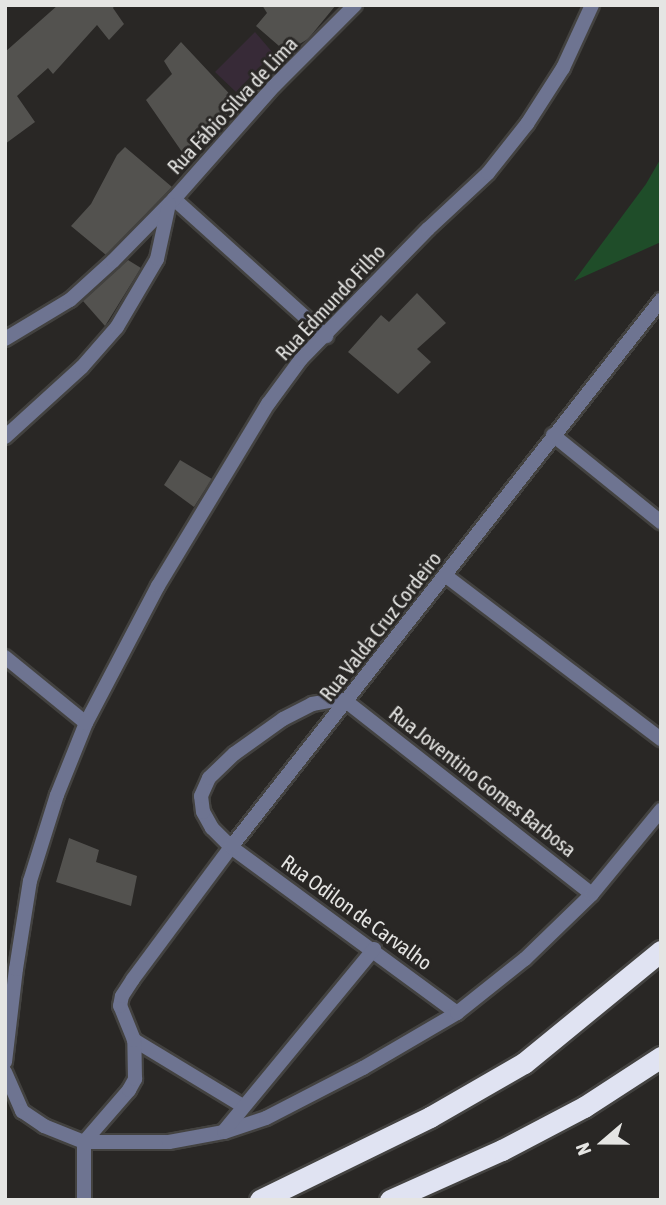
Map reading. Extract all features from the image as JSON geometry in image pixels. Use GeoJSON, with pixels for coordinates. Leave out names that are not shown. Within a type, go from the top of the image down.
{"type":"FeatureCollection","features":[{"type":"Feature","properties":{"kind":"highway"},"geometry":{"type":"LineString","coordinates":[[260,1200],[430,1117],[524,1063],[661,951]]}},
{"type":"Feature","properties":{"kind":"highway"},"geometry":{"type":"LineString","coordinates":[[390,1200],[502,1150],[584,1107],[661,1057]]}},
{"type":"Feature","properties":{"kind":"street","name":"Rua Fábio Silva de Lima"},"geometry":{"type":"LineString","coordinates":[[5,339],[70,300],[171,202],[275,85],[355,5]]}},
{"type":"Feature","properties":{"kind":"street","name":"Rua Edmundo Filho"},"geometry":{"type":"LineString","coordinates":[[5,1062],[10,967],[30,881],[57,795],[86,723],[158,586],[268,404],[301,359],[428,229],[488,173],[527,124],[563,68],[592,5]]}},
{"type":"Feature","properties":{"kind":"street","name":"Rua Fábio Silva de Lima"},"geometry":{"type":"LineString","coordinates":[[5,437],[82,367],[117,327],[157,259],[171,202]]}},
{"type":"Feature","properties":{"kind":"street"},"geometry":{"type":"LineString","coordinates":[[171,202],[326,335]]}},
{"type":"Feature","properties":{"kind":"street","name":"Rua Valda Cruz Cordeiro"},"geometry":{"type":"LineString","coordinates":[[134,1040],[120,1006],[133,979],[231,847],[661,300]]}},
{"type":"Feature","properties":{"kind":"street"},"geometry":{"type":"LineString","coordinates":[[553,435],[661,522]]}},
{"type":"Feature","properties":{"kind":"street"},"geometry":{"type":"LineString","coordinates":[[446,576],[661,739]]}},
{"type":"Feature","properties":{"kind":"street"},"geometry":{"type":"LineString","coordinates":[[6,659],[86,723]]}},
{"type":"Feature","properties":{"kind":"street","name":"Rua Odilon de Carvalho"},"geometry":{"type":"LineString","coordinates":[[347,702],[327,699],[295,712],[255,738],[209,778],[201,796],[203,812],[212,828],[231,847],[374,949],[457,1013]]}},
{"type":"Feature","properties":{"kind":"street","name":"Rua Joventino Gomes Barbosa"},"geometry":{"type":"LineString","coordinates":[[347,702],[592,894]]}},
{"type":"Feature","properties":{"kind":"street"},"geometry":{"type":"LineString","coordinates":[[5,1072],[22,1111],[44,1126],[84,1142],[146,1144],[223,1132],[294,1105],[457,1013],[525,959],[592,894],[661,810]]}},
{"type":"Feature","properties":{"kind":"street"},"geometry":{"type":"LineString","coordinates":[[223,1132],[374,949]]}},
{"type":"Feature","properties":{"kind":"street"},"geometry":{"type":"LineString","coordinates":[[134,1040],[243,1106]]}},
{"type":"Feature","properties":{"kind":"street"},"geometry":{"type":"LineString","coordinates":[[84,1200],[84,1142],[132,1085],[137,1067],[134,1040]]}},
{"type":"Feature","properties":{"kind":"shaded area"},"geometry":{"type":"Polygon","coordinates":[[[255,32],[273,53],[236,92],[215,72],[255,32]]]}},
{"type":"Feature","properties":{"kind":"green space"},"geometry":{"type":"Polygon","coordinates":[[[661,158],[661,242],[574,281],[646,184],[661,158]]]}},
{"type":"Feature","properties":{"kind":"building"},"geometry":{"type":"Polygon","coordinates":[[[58,5],[115,5],[113,8],[124,24],[109,40],[97,25],[53,74],[48,68],[17,96],[35,122],[5,144],[5,52],[58,5]]]}},
{"type":"Feature","properties":{"kind":"building"},"geometry":{"type":"Polygon","coordinates":[[[262,5],[336,5],[308,39],[286,52],[256,26],[267,13],[262,5]]]}},
{"type":"Feature","properties":{"kind":"building"},"geometry":{"type":"Polygon","coordinates":[[[181,42],[238,103],[189,162],[146,100],[172,74],[164,61],[181,42]]]}},
{"type":"Feature","properties":{"kind":"building"},"geometry":{"type":"Polygon","coordinates":[[[125,147],[172,187],[106,255],[71,226],[91,204],[117,155],[125,147]]]}},
{"type":"Feature","properties":{"kind":"building"},"geometry":{"type":"Polygon","coordinates":[[[128,260],[141,268],[105,326],[83,301],[128,260]]]}},
{"type":"Feature","properties":{"kind":"building"},"geometry":{"type":"Polygon","coordinates":[[[417,293],[446,323],[417,349],[431,362],[398,394],[348,352],[381,315],[389,322],[417,293]]]}},
{"type":"Feature","properties":{"kind":"building"},"geometry":{"type":"Polygon","coordinates":[[[180,460],[212,479],[194,507],[164,485],[180,460]]]}},
{"type":"Feature","properties":{"kind":"building"},"geometry":{"type":"Polygon","coordinates":[[[69,838],[99,850],[96,862],[137,876],[131,906],[56,882],[69,838]]]}}]}
